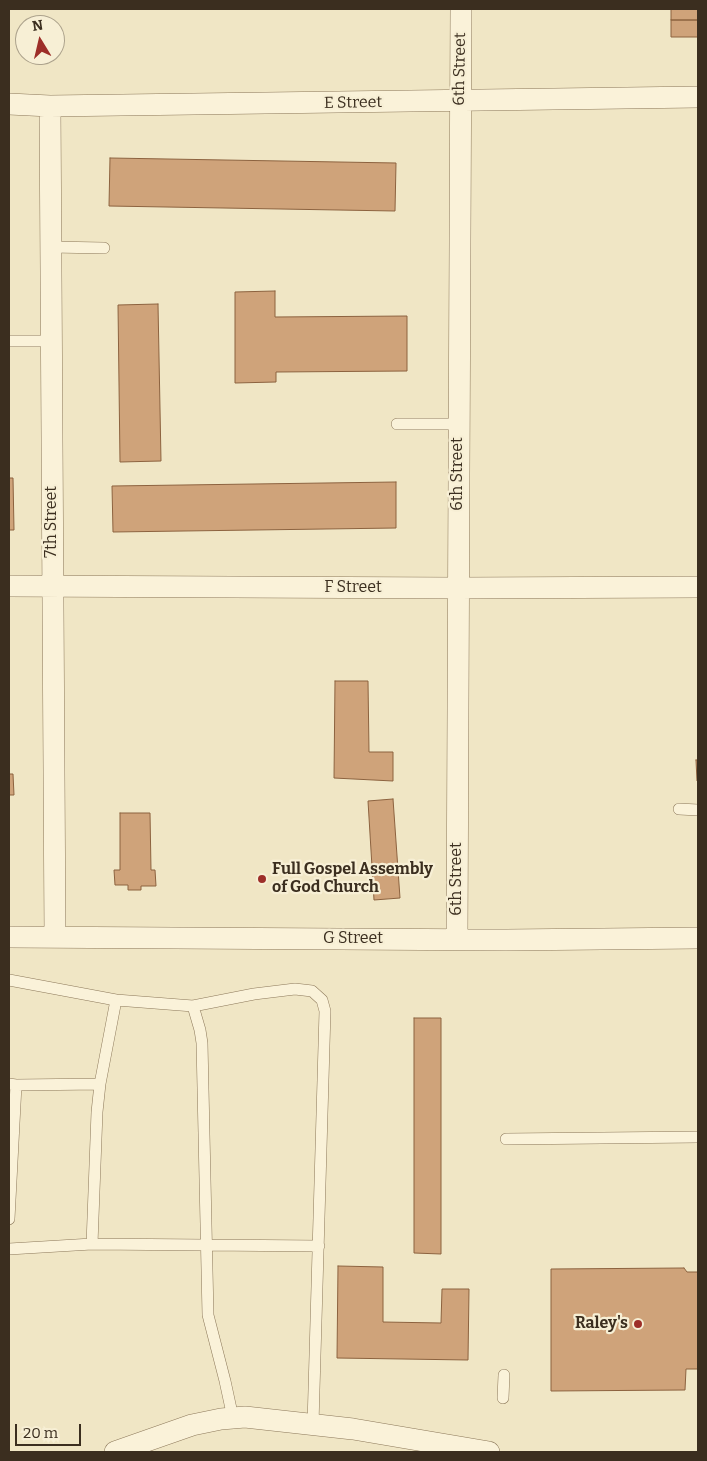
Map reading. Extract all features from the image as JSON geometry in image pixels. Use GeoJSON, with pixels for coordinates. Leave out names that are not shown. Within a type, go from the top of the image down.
{"type":"FeatureCollection","features":[{"type":"Feature","properties":{"kind":"street","name":"6th Street"},"geometry":{"type":"LineString","coordinates":[[457,940],[459,101],[461,9]]}},
{"type":"Feature","properties":{"kind":"street","name":"E Street"},"geometry":{"type":"LineString","coordinates":[[9,104],[50,106],[698,98]]}},
{"type":"Feature","properties":{"kind":"street","name":"7th Street"},"geometry":{"type":"LineString","coordinates":[[50,106],[55,937]]}},
{"type":"Feature","properties":{"kind":"street","name":"F Street"},"geometry":{"type":"LineString","coordinates":[[9,586],[698,587]]}},
{"type":"Feature","properties":{"kind":"street","name":"G Street"},"geometry":{"type":"LineString","coordinates":[[9,937],[457,940],[698,938]]}},
{"type":"Feature","properties":{"kind":"street"},"geometry":{"type":"LineString","coordinates":[[115,1452],[192,1425],[246,1417],[313,1424],[489,1452]]}},
{"type":"Feature","properties":{"kind":"lane"},"geometry":{"type":"LineString","coordinates":[[51,247],[104,248]]}},
{"type":"Feature","properties":{"kind":"lane"},"geometry":{"type":"LineString","coordinates":[[9,341],[51,341]]}},
{"type":"Feature","properties":{"kind":"lane"},"geometry":{"type":"LineString","coordinates":[[397,424],[458,424]]}},
{"type":"Feature","properties":{"kind":"lane"},"geometry":{"type":"LineString","coordinates":[[679,809],[698,810]]}},
{"type":"Feature","properties":{"kind":"lane"},"geometry":{"type":"LineString","coordinates":[[9,980],[116,1000],[193,1006],[254,994],[295,989],[312,991],[322,1000],[325,1011],[313,1424]]}},
{"type":"Feature","properties":{"kind":"lane"},"geometry":{"type":"LineString","coordinates":[[92,1244],[97,1112],[100,1084],[116,1000]]}},
{"type":"Feature","properties":{"kind":"lane"},"geometry":{"type":"LineString","coordinates":[[193,1006],[202,1043],[208,1315],[233,1418]]}},
{"type":"Feature","properties":{"kind":"lane"},"geometry":{"type":"LineString","coordinates":[[9,1219],[12,1085],[100,1084]]}},
{"type":"Feature","properties":{"kind":"lane"},"geometry":{"type":"LineString","coordinates":[[506,1139],[698,1137]]}},
{"type":"Feature","properties":{"kind":"lane"},"geometry":{"type":"LineString","coordinates":[[9,1249],[92,1244],[319,1246]]}},
{"type":"Feature","properties":{"kind":"lane"},"geometry":{"type":"LineString","coordinates":[[503,1398],[504,1375]]}},
{"type":"Feature","properties":{"kind":"building"},"geometry":{"type":"Polygon","coordinates":[[[671,9],[698,9],[698,20],[671,20],[671,9]]]}},
{"type":"Feature","properties":{"kind":"building"},"geometry":{"type":"Polygon","coordinates":[[[671,20],[698,20],[698,37],[671,37],[671,20]]]}},
{"type":"Feature","properties":{"kind":"building"},"geometry":{"type":"Polygon","coordinates":[[[110,158],[396,163],[395,211],[109,206],[110,158]]]}},
{"type":"Feature","properties":{"kind":"building"},"geometry":{"type":"Polygon","coordinates":[[[275,291],[275,317],[407,316],[407,371],[276,372],[276,382],[235,383],[235,292],[275,291]]]}},
{"type":"Feature","properties":{"kind":"building"},"geometry":{"type":"Polygon","coordinates":[[[158,304],[161,461],[120,462],[118,305],[158,304]]]}},
{"type":"Feature","properties":{"kind":"building"},"geometry":{"type":"Polygon","coordinates":[[[9,478],[13,478],[14,530],[9,530],[9,478]]]}},
{"type":"Feature","properties":{"kind":"building"},"geometry":{"type":"Polygon","coordinates":[[[396,482],[396,528],[113,532],[112,486],[396,482]]]}},
{"type":"Feature","properties":{"kind":"building"},"geometry":{"type":"Polygon","coordinates":[[[335,681],[368,681],[369,752],[393,752],[393,781],[334,778],[335,681]]]}},
{"type":"Feature","properties":{"kind":"building"},"geometry":{"type":"Polygon","coordinates":[[[696,760],[698,760],[698,781],[697,781],[696,760]]]}},
{"type":"Feature","properties":{"kind":"building"},"geometry":{"type":"Polygon","coordinates":[[[9,774],[13,774],[14,795],[9,795],[9,774]]]}},
{"type":"Feature","properties":{"kind":"building"},"geometry":{"type":"Polygon","coordinates":[[[393,799],[400,898],[374,900],[368,801],[393,799]]]}},
{"type":"Feature","properties":{"kind":"building"},"geometry":{"type":"Polygon","coordinates":[[[120,813],[150,813],[151,870],[155,870],[156,886],[141,886],[141,890],[128,890],[128,885],[115,885],[114,870],[120,870],[120,813]]]}},
{"type":"Feature","properties":{"kind":"building"},"geometry":{"type":"Polygon","coordinates":[[[414,1018],[441,1018],[441,1254],[414,1253],[414,1018]]]}},
{"type":"Feature","properties":{"kind":"building"},"geometry":{"type":"Polygon","coordinates":[[[338,1266],[383,1267],[383,1322],[441,1323],[442,1289],[469,1289],[468,1360],[337,1358],[338,1266]]]}},
{"type":"Feature","properties":{"kind":"building"},"geometry":{"type":"Polygon","coordinates":[[[684,1268],[687,1272],[698,1272],[698,1369],[686,1369],[685,1390],[551,1391],[551,1269],[684,1268]]]}},
{"type":"Feature","properties":{"kind":"place","name":"Full Gospel Assembly of God Church"},"geometry":{"type":"Point","coordinates":[262,879]}},
{"type":"Feature","properties":{"kind":"place","name":"Raley's"},"geometry":{"type":"Point","coordinates":[638,1324]}}]}
